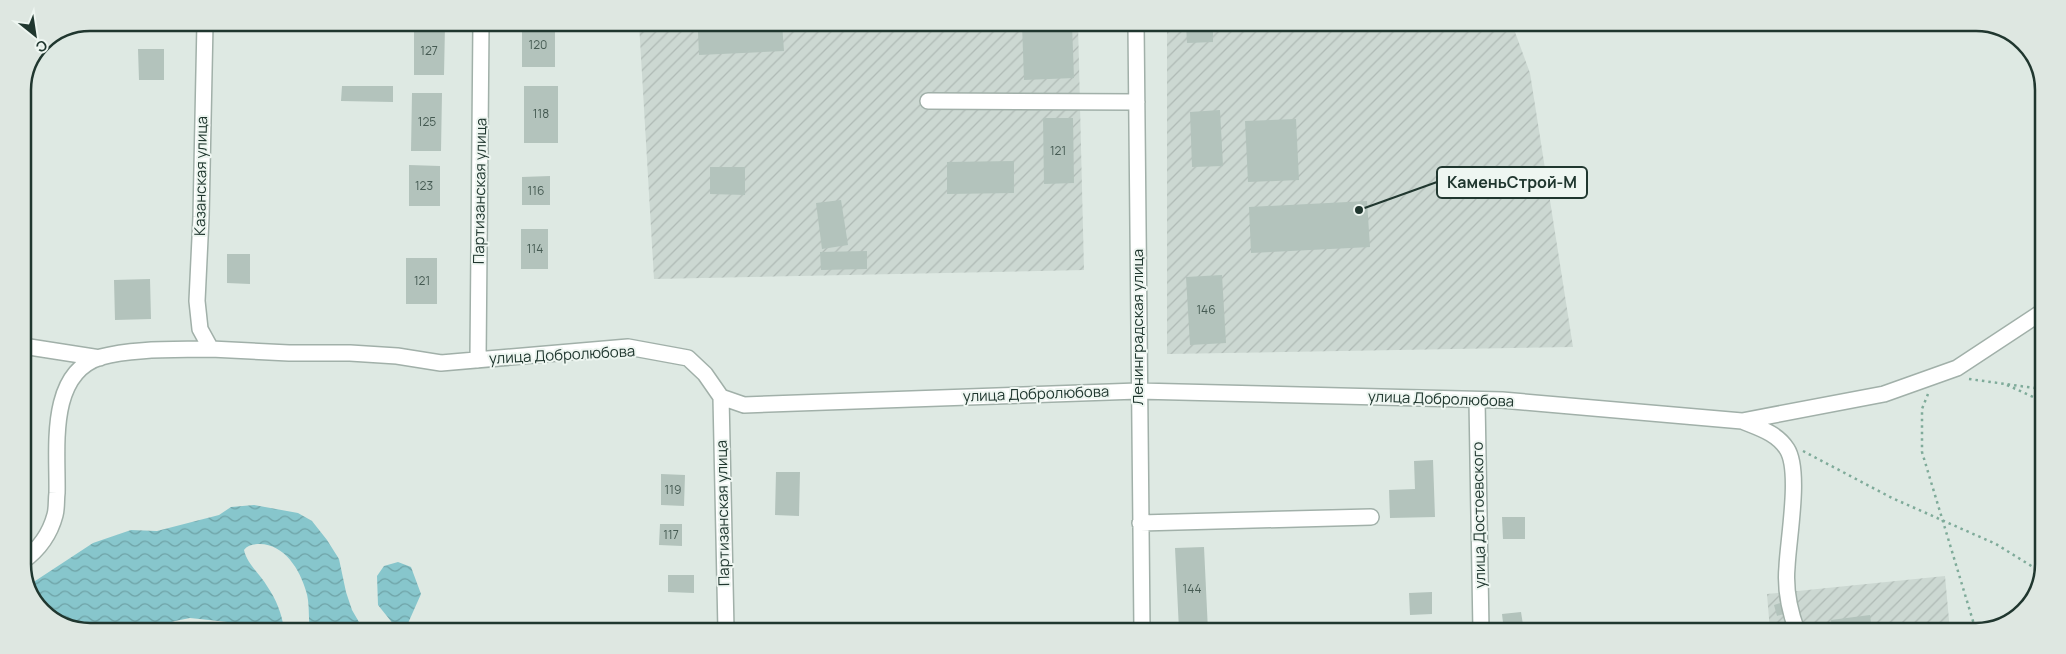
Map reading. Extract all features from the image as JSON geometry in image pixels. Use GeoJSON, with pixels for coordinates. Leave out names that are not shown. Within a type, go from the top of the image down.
{"type":"FeatureCollection","features":[{"type":"Feature","properties":{"kind":"street","name":"Казанская улица"},"geometry":{"type":"LineString","coordinates":[[205,31],[201,217],[197,301],[200,329],[211,349]]}},
{"type":"Feature","properties":{"kind":"street","name":"Партизанская улица"},"geometry":{"type":"LineString","coordinates":[[478,360],[481,31]]}},
{"type":"Feature","properties":{"kind":"street","name":"Ленинградская улица"},"geometry":{"type":"LineString","coordinates":[[1136,31],[1138,391],[1142,623]]}},
{"type":"Feature","properties":{"kind":"street"},"geometry":{"type":"LineString","coordinates":[[928,101],[1136,102]]}},
{"type":"Feature","properties":{"kind":"street","name":"улица Добролюбова"},"geometry":{"type":"LineString","coordinates":[[100,358],[160,350],[211,349],[289,353],[350,353],[397,356],[441,363],[628,347],[688,358],[705,374],[721,397],[744,405],[1138,391],[1477,400],[1742,422],[1884,394],[1939,375],[1962,373],[2035,317]]}},
{"type":"Feature","properties":{"kind":"street"},"geometry":{"type":"LineString","coordinates":[[31,347],[100,358]]}},
{"type":"Feature","properties":{"kind":"street"},"geometry":{"type":"LineString","coordinates":[[31,553],[49,534],[56,514],[60,407],[69,381],[82,368],[100,358]]}},
{"type":"Feature","properties":{"kind":"street","name":"Партизанская улица"},"geometry":{"type":"LineString","coordinates":[[721,397],[726,623]]}},
{"type":"Feature","properties":{"kind":"street","name":"улица Достоевского"},"geometry":{"type":"LineString","coordinates":[[1477,400],[1481,623]]}},
{"type":"Feature","properties":{"kind":"street"},"geometry":{"type":"LineString","coordinates":[[1742,422],[1777,438],[1788,451],[1792,463],[1792,524],[1786,569],[1789,602],[1795,623]]}},
{"type":"Feature","properties":{"kind":"street"},"geometry":{"type":"LineString","coordinates":[[1140,523],[1371,517]]}},
{"type":"Feature","properties":{"kind":"path"},"geometry":{"type":"LineString","coordinates":[[1962,373],[2003,384],[2035,388]]}},
{"type":"Feature","properties":{"kind":"path"},"geometry":{"type":"LineString","coordinates":[[1939,375],[1922,409],[1922,452],[1973,623]]}},
{"type":"Feature","properties":{"kind":"path"},"geometry":{"type":"LineString","coordinates":[[2003,384],[2035,398]]}},
{"type":"Feature","properties":{"kind":"path"},"geometry":{"type":"LineString","coordinates":[[1799,449],[1892,498],[1996,544],[2034,568]]}},
{"type":"Feature","properties":{"kind":"shaded area"},"geometry":{"type":"Polygon","coordinates":[[[639,31],[1078,31],[1084,270],[654,279],[639,31]]]}},
{"type":"Feature","properties":{"kind":"shaded area"},"geometry":{"type":"Polygon","coordinates":[[[1167,31],[1515,31],[1530,73],[1573,347],[1167,354],[1167,31]]]}},
{"type":"Feature","properties":{"kind":"shaded area"},"geometry":{"type":"Polygon","coordinates":[[[1945,576],[1949,623],[1769,623],[1767,594],[1945,576]]]}},
{"type":"Feature","properties":{"kind":"water"},"geometry":{"type":"Polygon","coordinates":[[[254,505],[298,513],[312,521],[339,559],[346,592],[352,610],[360,623],[310,623],[307,596],[295,566],[282,552],[275,547],[266,545],[251,545],[244,550],[248,560],[273,596],[283,623],[237,623],[190,618],[169,623],[90,623],[75,621],[64,617],[43,600],[34,583],[93,543],[131,530],[157,531],[219,515],[231,507],[254,505]]]}},
{"type":"Feature","properties":{"kind":"water"},"geometry":{"type":"Polygon","coordinates":[[[398,562],[411,567],[421,594],[408,623],[392,623],[378,605],[377,576],[384,566],[398,562]]]}},
{"type":"Feature","properties":{"kind":"building"},"geometry":{"type":"Polygon","coordinates":[[[414,31],[445,31],[444,75],[414,75],[414,31]]]}},
{"type":"Feature","properties":{"kind":"building"},"geometry":{"type":"Polygon","coordinates":[[[522,31],[555,31],[555,67],[522,67],[522,31]]]}},
{"type":"Feature","properties":{"kind":"building"},"geometry":{"type":"Polygon","coordinates":[[[783,31],[784,51],[699,55],[698,32],[783,31]]]}},
{"type":"Feature","properties":{"kind":"building"},"geometry":{"type":"Polygon","coordinates":[[[1022,31],[1072,31],[1074,78],[1024,80],[1022,31]]]}},
{"type":"Feature","properties":{"kind":"building"},"geometry":{"type":"Polygon","coordinates":[[[1186,31],[1213,31],[1213,42],[1187,43],[1186,31]]]}},
{"type":"Feature","properties":{"kind":"building"},"geometry":{"type":"Polygon","coordinates":[[[138,49],[164,49],[164,80],[139,80],[138,49]]]}},
{"type":"Feature","properties":{"kind":"building"},"geometry":{"type":"Polygon","coordinates":[[[342,86],[393,86],[393,102],[341,101],[342,86]]]}},
{"type":"Feature","properties":{"kind":"building"},"geometry":{"type":"Polygon","coordinates":[[[524,86],[558,86],[558,143],[524,143],[524,86]]]}},
{"type":"Feature","properties":{"kind":"building"},"geometry":{"type":"Polygon","coordinates":[[[412,93],[442,93],[441,151],[411,151],[412,93]]]}},
{"type":"Feature","properties":{"kind":"building"},"geometry":{"type":"Polygon","coordinates":[[[1220,110],[1223,166],[1192,167],[1190,112],[1220,110]]]}},
{"type":"Feature","properties":{"kind":"building"},"geometry":{"type":"Polygon","coordinates":[[[1043,118],[1073,118],[1074,183],[1044,184],[1043,118]]]}},
{"type":"Feature","properties":{"kind":"building"},"geometry":{"type":"Polygon","coordinates":[[[1296,119],[1299,180],[1248,182],[1245,121],[1296,119]]]}},
{"type":"Feature","properties":{"kind":"building"},"geometry":{"type":"Polygon","coordinates":[[[1014,161],[1014,193],[947,194],[947,162],[1014,161]]]}},
{"type":"Feature","properties":{"kind":"building"},"geometry":{"type":"Polygon","coordinates":[[[409,165],[440,166],[440,206],[409,206],[409,165]]]}},
{"type":"Feature","properties":{"kind":"building"},"geometry":{"type":"Polygon","coordinates":[[[710,167],[745,167],[745,195],[710,194],[710,167]]]}},
{"type":"Feature","properties":{"kind":"building"},"geometry":{"type":"Polygon","coordinates":[[[550,176],[550,205],[522,205],[522,177],[550,176]]]}},
{"type":"Feature","properties":{"kind":"building"},"geometry":{"type":"Polygon","coordinates":[[[841,200],[848,245],[822,249],[816,203],[841,200]]]}},
{"type":"Feature","properties":{"kind":"building"},"geometry":{"type":"Polygon","coordinates":[[[1367,201],[1370,247],[1251,253],[1249,207],[1367,201]]]}},
{"type":"Feature","properties":{"kind":"building"},"geometry":{"type":"Polygon","coordinates":[[[521,229],[548,229],[548,269],[521,269],[521,229]]]}},
{"type":"Feature","properties":{"kind":"building"},"geometry":{"type":"Polygon","coordinates":[[[867,251],[867,269],[821,270],[820,252],[867,251]]]}},
{"type":"Feature","properties":{"kind":"building"},"geometry":{"type":"Polygon","coordinates":[[[227,254],[250,254],[250,284],[227,283],[227,254]]]}},
{"type":"Feature","properties":{"kind":"building"},"geometry":{"type":"Polygon","coordinates":[[[406,258],[437,258],[437,304],[406,304],[406,258]]]}},
{"type":"Feature","properties":{"kind":"building"},"geometry":{"type":"Polygon","coordinates":[[[1222,275],[1226,343],[1190,345],[1186,277],[1222,275]]]}},
{"type":"Feature","properties":{"kind":"building"},"geometry":{"type":"Polygon","coordinates":[[[150,279],[151,319],[115,320],[114,280],[150,279]]]}},
{"type":"Feature","properties":{"kind":"building"},"geometry":{"type":"Polygon","coordinates":[[[1433,460],[1435,517],[1390,518],[1389,490],[1415,489],[1414,461],[1433,460]]]}},
{"type":"Feature","properties":{"kind":"building"},"geometry":{"type":"Polygon","coordinates":[[[776,472],[800,472],[799,516],[775,515],[776,472]]]}},
{"type":"Feature","properties":{"kind":"building"},"geometry":{"type":"Polygon","coordinates":[[[661,474],[685,475],[684,506],[661,505],[661,474]]]}},
{"type":"Feature","properties":{"kind":"building"},"geometry":{"type":"Polygon","coordinates":[[[1502,517],[1525,517],[1525,539],[1503,539],[1502,517]]]}},
{"type":"Feature","properties":{"kind":"building"},"geometry":{"type":"Polygon","coordinates":[[[660,524],[682,524],[682,546],[659,545],[660,524]]]}},
{"type":"Feature","properties":{"kind":"building"},"geometry":{"type":"Polygon","coordinates":[[[1204,547],[1208,623],[1179,623],[1175,548],[1204,547]]]}},
{"type":"Feature","properties":{"kind":"building"},"geometry":{"type":"Polygon","coordinates":[[[668,575],[694,575],[694,593],[668,592],[668,575]]]}},
{"type":"Feature","properties":{"kind":"building"},"geometry":{"type":"Polygon","coordinates":[[[1432,592],[1432,614],[1410,615],[1409,593],[1432,592]]]}},
{"type":"Feature","properties":{"kind":"building"},"geometry":{"type":"Polygon","coordinates":[[[1783,602],[1787,613],[1777,616],[1774,605],[1783,602]]]}},
{"type":"Feature","properties":{"kind":"building"},"geometry":{"type":"Polygon","coordinates":[[[1521,612],[1523,623],[1503,623],[1502,614],[1521,612]]]}},
{"type":"Feature","properties":{"kind":"building"},"geometry":{"type":"Polygon","coordinates":[[[1870,615],[1871,623],[1831,623],[1831,620],[1870,615]]]}},
{"type":"Feature","properties":{"kind":"place","name":"КаменьСтрой-М"},"geometry":{"type":"Point","coordinates":[1359,210]}}]}
